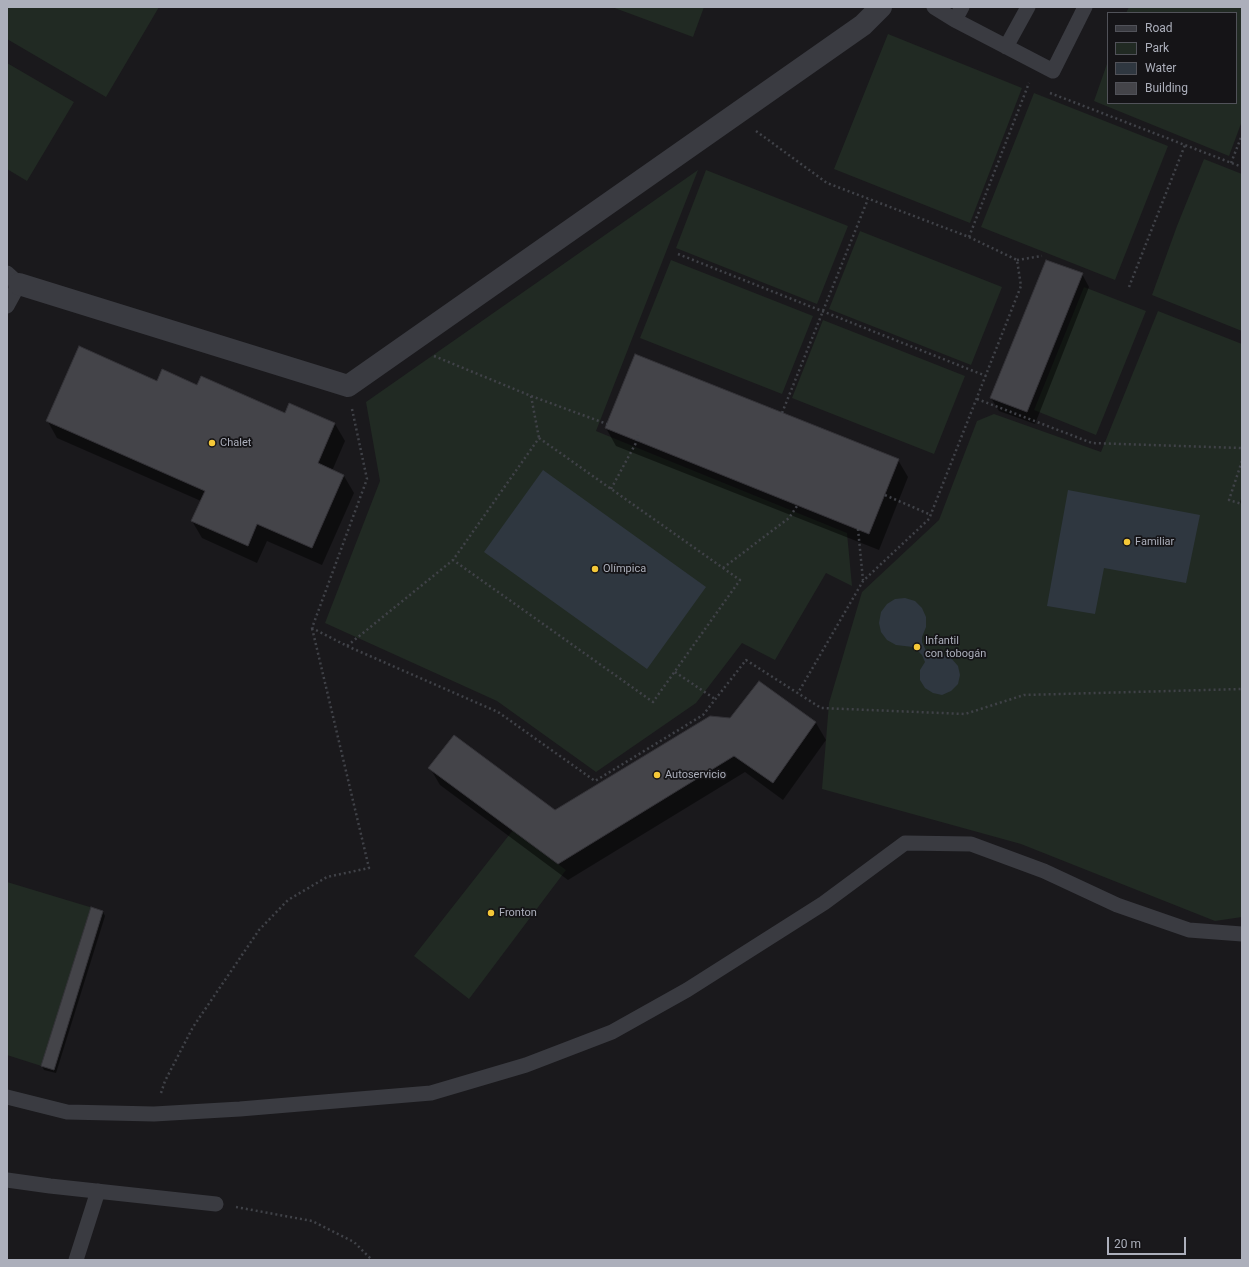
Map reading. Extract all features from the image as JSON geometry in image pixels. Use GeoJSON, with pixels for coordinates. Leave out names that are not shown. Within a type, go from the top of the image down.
{"type":"FeatureCollection","features":[{"type":"Feature","properties":{"kind":"street"},"geometry":{"type":"LineString","coordinates":[[13,279],[348,386],[863,25],[881,7]]}},
{"type":"Feature","properties":{"kind":"lane"},"geometry":{"type":"LineString","coordinates":[[934,7],[954,20],[1053,70],[1085,7]]}},
{"type":"Feature","properties":{"kind":"lane"},"geometry":{"type":"LineString","coordinates":[[954,20],[962,7]]}},
{"type":"Feature","properties":{"kind":"lane"},"geometry":{"type":"LineString","coordinates":[[1006,47],[1028,7]]}},
{"type":"Feature","properties":{"kind":"lane"},"geometry":{"type":"LineString","coordinates":[[7,306],[13,279]]}},
{"type":"Feature","properties":{"kind":"lane"},"geometry":{"type":"LineString","coordinates":[[7,1097],[67,1112],[154,1114],[240,1109],[431,1093],[526,1065],[612,1032],[687,990],[824,903],[905,842],[971,844],[1044,871],[1118,905],[1189,930],[1242,934]]}},
{"type":"Feature","properties":{"kind":"lane"},"geometry":{"type":"LineString","coordinates":[[7,1180],[216,1204]]}},
{"type":"Feature","properties":{"kind":"lane"},"geometry":{"type":"LineString","coordinates":[[76,1260],[98,1191]]}},
{"type":"Feature","properties":{"kind":"path"},"geometry":{"type":"LineString","coordinates":[[969,237],[1037,63]]}},
{"type":"Feature","properties":{"kind":"path"},"geometry":{"type":"LineString","coordinates":[[1044,90],[1242,167]]}},
{"type":"Feature","properties":{"kind":"path"},"geometry":{"type":"LineString","coordinates":[[734,115],[827,183],[969,237],[1017,260],[1042,256]]}},
{"type":"Feature","properties":{"kind":"path"},"geometry":{"type":"LineString","coordinates":[[1231,163],[1242,135]]}},
{"type":"Feature","properties":{"kind":"path"},"geometry":{"type":"LineString","coordinates":[[1129,287],[1185,145]]}},
{"type":"Feature","properties":{"kind":"path"},"geometry":{"type":"LineString","coordinates":[[782,413],[868,199]]}},
{"type":"Feature","properties":{"kind":"path"},"geometry":{"type":"LineString","coordinates":[[678,254],[986,376]]}},
{"type":"Feature","properties":{"kind":"path"},"geometry":{"type":"LineString","coordinates":[[798,693],[863,581],[929,519],[1021,286],[1017,260]]}},
{"type":"Feature","properties":{"kind":"path"},"geometry":{"type":"LineString","coordinates":[[408,345],[531,396],[607,424]]}},
{"type":"Feature","properties":{"kind":"path"},"geometry":{"type":"LineString","coordinates":[[154,1114],[165,1081],[193,1027],[259,930],[288,900],[327,877],[369,868],[312,628],[367,479],[348,386]]}},
{"type":"Feature","properties":{"kind":"path"},"geometry":{"type":"LineString","coordinates":[[453,560],[653,702],[740,580],[539,438],[531,396]]}},
{"type":"Feature","properties":{"kind":"path"},"geometry":{"type":"LineString","coordinates":[[977,399],[1092,443],[1242,448]]}},
{"type":"Feature","properties":{"kind":"path"},"geometry":{"type":"LineString","coordinates":[[611,490],[637,441],[638,436]]}},
{"type":"Feature","properties":{"kind":"path"},"geometry":{"type":"LineString","coordinates":[[348,646],[453,560],[539,438]]}},
{"type":"Feature","properties":{"kind":"path"},"geometry":{"type":"LineString","coordinates":[[1242,461],[1229,500],[1242,504]]}},
{"type":"Feature","properties":{"kind":"path"},"geometry":{"type":"LineString","coordinates":[[885,495],[931,515]]}},
{"type":"Feature","properties":{"kind":"path"},"geometry":{"type":"LineString","coordinates":[[723,568],[789,518],[797,506]]}},
{"type":"Feature","properties":{"kind":"path"},"geometry":{"type":"LineString","coordinates":[[858,529],[863,581]]}},
{"type":"Feature","properties":{"kind":"path"},"geometry":{"type":"LineString","coordinates":[[312,628],[348,646],[498,712],[595,781],[703,714],[746,660],[821,708],[966,714],[1024,695],[1242,689]]}},
{"type":"Feature","properties":{"kind":"path"},"geometry":{"type":"LineString","coordinates":[[675,672],[715,699]]}},
{"type":"Feature","properties":{"kind":"path"},"geometry":{"type":"LineString","coordinates":[[216,1204],[312,1221],[354,1242],[372,1260]]}},
{"type":"Feature","properties":{"kind":"green space"},"geometry":{"type":"Polygon","coordinates":[[[7,7],[159,7],[106,97],[7,39],[7,7]]]}},
{"type":"Feature","properties":{"kind":"green space"},"geometry":{"type":"Polygon","coordinates":[[[612,7],[704,7],[693,37],[612,7]]]}},
{"type":"Feature","properties":{"kind":"green space"},"geometry":{"type":"Polygon","coordinates":[[[1129,7],[1242,7],[1242,121],[1229,156],[1094,101],[1107,64],[1107,104],[1237,104],[1237,12],[1126,12],[1129,7]]]}},
{"type":"Feature","properties":{"kind":"green space"},"geometry":{"type":"Polygon","coordinates":[[[888,34],[1022,88],[970,223],[834,169],[888,34]]]}},
{"type":"Feature","properties":{"kind":"green space"},"geometry":{"type":"Polygon","coordinates":[[[7,63],[74,102],[27,181],[7,169],[7,63]]]}},
{"type":"Feature","properties":{"kind":"green space"},"geometry":{"type":"Polygon","coordinates":[[[1034,93],[1168,146],[1115,280],[981,227],[1034,93]]]}},
{"type":"Feature","properties":{"kind":"green space"},"geometry":{"type":"Polygon","coordinates":[[[1204,159],[1242,174],[1242,331],[1152,295],[1177,226],[1204,159]]]}},
{"type":"Feature","properties":{"kind":"green space"},"geometry":{"type":"Polygon","coordinates":[[[698,170],[596,431],[847,533],[852,586],[826,573],[775,660],[742,643],[696,703],[596,772],[497,701],[325,623],[380,481],[366,402],[698,170]]]}},
{"type":"Feature","properties":{"kind":"green space"},"geometry":{"type":"Polygon","coordinates":[[[706,170],[848,226],[817,304],[676,248],[706,170]]]}},
{"type":"Feature","properties":{"kind":"green space"},"geometry":{"type":"Polygon","coordinates":[[[860,231],[1002,287],[971,365],[829,309],[860,231]]]}},
{"type":"Feature","properties":{"kind":"green space"},"geometry":{"type":"Polygon","coordinates":[[[671,260],[813,316],[782,394],[640,338],[671,260]]]}},
{"type":"Feature","properties":{"kind":"green space"},"geometry":{"type":"Polygon","coordinates":[[[1084,287],[1146,311],[1096,435],[1034,410],[1084,287]]]}},
{"type":"Feature","properties":{"kind":"green space"},"geometry":{"type":"Polygon","coordinates":[[[1158,311],[1242,344],[1242,917],[1215,921],[1021,844],[822,789],[829,703],[862,592],[939,520],[977,421],[994,414],[1101,452],[1158,311]]]}},
{"type":"Feature","properties":{"kind":"green space"},"geometry":{"type":"Polygon","coordinates":[[[823,320],[965,376],[934,454],[792,398],[823,320]]]}},
{"type":"Feature","properties":{"kind":"green space","name":"Fronton"},"geometry":{"type":"Polygon","coordinates":[[[513,830],[566,870],[469,999],[414,956],[513,830]]]}},
{"type":"Feature","properties":{"kind":"green space"},"geometry":{"type":"Polygon","coordinates":[[[7,882],[103,911],[54,1070],[7,1055],[7,882]]]}},
{"type":"Feature","properties":{"kind":"water","name":"Olímpica"},"geometry":{"type":"Polygon","coordinates":[[[543,470],[706,587],[647,669],[484,552],[543,470]]]}},
{"type":"Feature","properties":{"kind":"water","name":"Familiar"},"geometry":{"type":"Polygon","coordinates":[[[1068,490],[1200,515],[1186,583],[1104,568],[1095,614],[1047,606],[1068,490]]]}},
{"type":"Feature","properties":{"kind":"water","name":"Infantil con tobogán"},"geometry":{"type":"Polygon","coordinates":[[[905,598],[915,601],[922,608],[926,617],[926,627],[922,637],[922,642],[927,653],[933,656],[943,655],[951,658],[958,666],[960,675],[958,684],[951,691],[942,695],[933,693],[925,688],[920,680],[920,670],[925,662],[922,655],[913,647],[896,645],[887,640],[881,632],[879,623],[881,612],[887,604],[895,599],[905,598]]]}},
{"type":"Feature","properties":{"kind":"building"},"geometry":{"type":"Polygon","coordinates":[[[1046,260],[1083,273],[1027,412],[990,398],[1046,260]]]}},
{"type":"Feature","properties":{"kind":"building","name":"Chalet"},"geometry":{"type":"Polygon","coordinates":[[[79,346],[157,381],[162,369],[197,385],[201,376],[285,413],[289,403],[335,423],[318,463],[344,475],[312,548],[257,524],[248,546],[191,521],[205,491],[46,421],[79,346]]]}},
{"type":"Feature","properties":{"kind":"building"},"geometry":{"type":"Polygon","coordinates":[[[635,354],[899,459],[869,534],[605,428],[635,354]]]}},
{"type":"Feature","properties":{"kind":"building","name":"Autoservicio"},"geometry":{"type":"Polygon","coordinates":[[[759,681],[816,722],[773,783],[734,756],[558,864],[428,768],[454,735],[555,810],[710,716],[730,718],[759,681]]]}},
{"type":"Feature","properties":{"kind":"building"},"geometry":{"type":"Polygon","coordinates":[[[91,907],[103,911],[54,1070],[41,1066],[91,907]]]}},
{"type":"Feature","properties":{"kind":"place","name":"Chalet"},"geometry":{"type":"Point","coordinates":[212,443]}},
{"type":"Feature","properties":{"kind":"place","name":"Familiar"},"geometry":{"type":"Point","coordinates":[1127,542]}},
{"type":"Feature","properties":{"kind":"place","name":"Olímpica"},"geometry":{"type":"Point","coordinates":[595,569]}},
{"type":"Feature","properties":{"kind":"place","name":"Infantil con tobogán"},"geometry":{"type":"Point","coordinates":[917,647]}},
{"type":"Feature","properties":{"kind":"place","name":"Autoservicio"},"geometry":{"type":"Point","coordinates":[657,775]}},
{"type":"Feature","properties":{"kind":"place","name":"Fronton"},"geometry":{"type":"Point","coordinates":[491,913]}}]}
